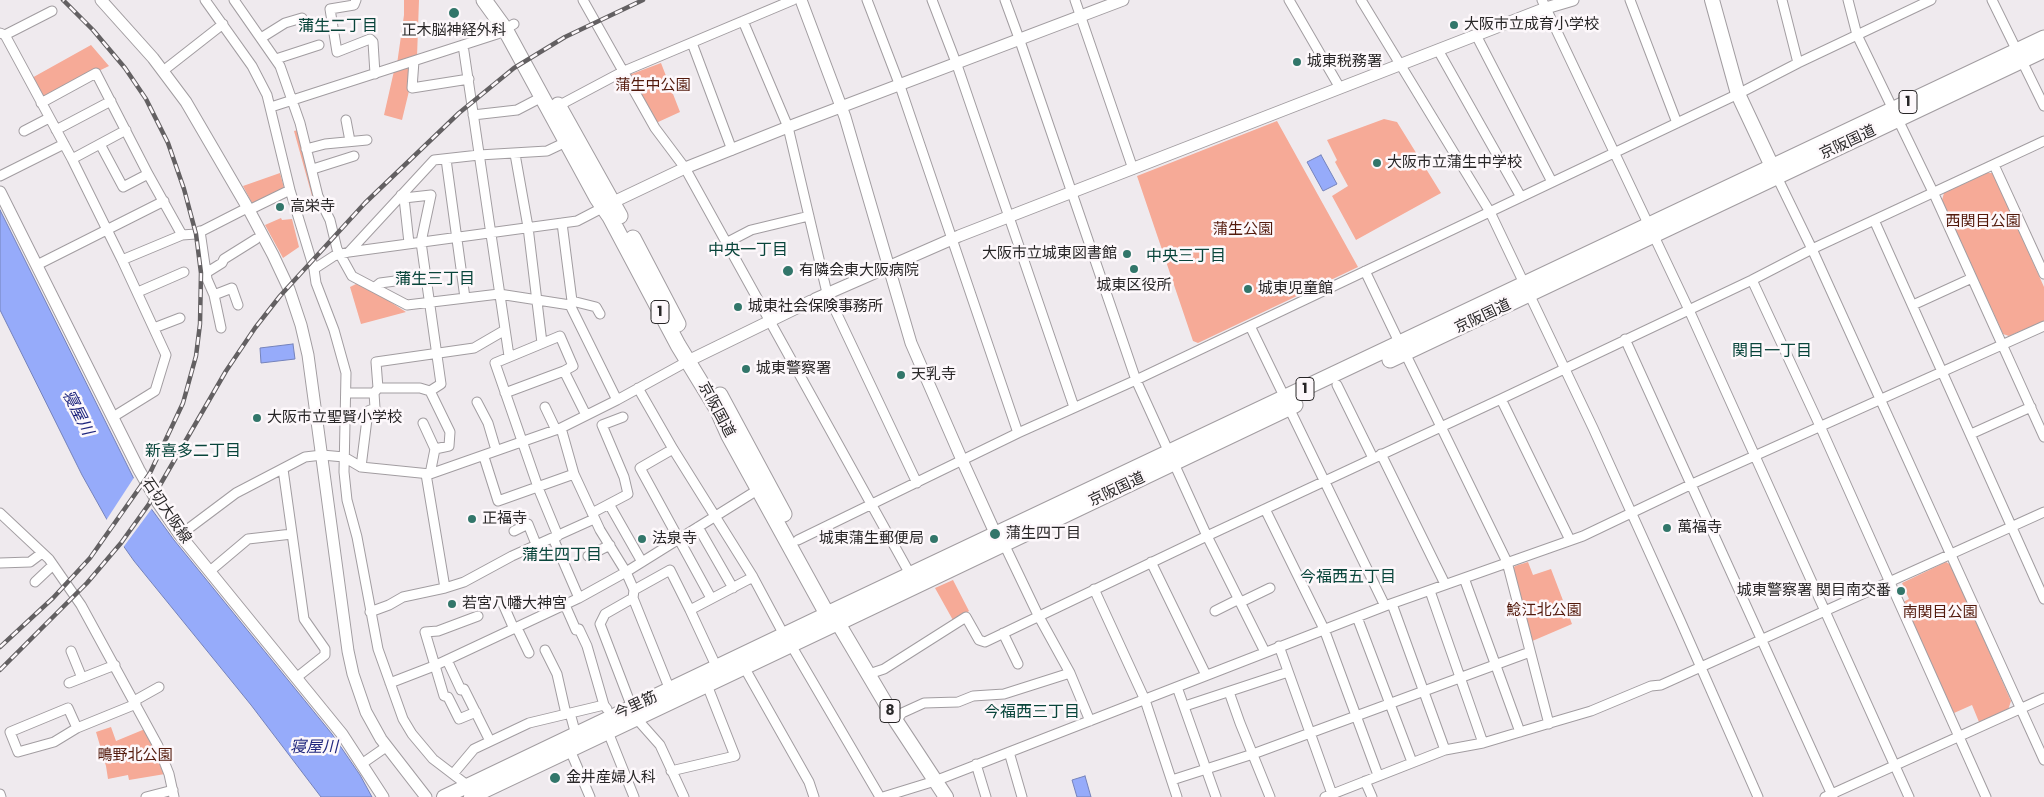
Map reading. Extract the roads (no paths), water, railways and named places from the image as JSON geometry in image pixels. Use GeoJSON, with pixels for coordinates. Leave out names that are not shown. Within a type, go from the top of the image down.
{"type":"FeatureCollection","features":[{"type":"Feature","properties":{"kind":"highway","name":"京阪国道"},"geometry":{"type":"LineString","coordinates":[[484,0],[509,27],[558,106],[759,490],[834,615]]}},
{"type":"Feature","properties":{"kind":"highway","name":"京阪国道"},"geometry":{"type":"LineString","coordinates":[[497,0],[542,97],[566,142],[609,205]]}},
{"type":"Feature","properties":{"kind":"highway","name":"京阪国道"},"geometry":{"type":"LineString","coordinates":[[2020,56],[2044,38]]}},
{"type":"Feature","properties":{"kind":"highway","name":"京阪国道"},"geometry":{"type":"LineString","coordinates":[[834,615],[1172,458],[2020,56],[2044,50]]}},
{"type":"Feature","properties":{"kind":"highway","name":"京阪国道"},"geometry":{"type":"LineString","coordinates":[[1287,403],[1337,385],[1402,349]]}},
{"type":"Feature","properties":{"kind":"highway","name":"京阪国道"},"geometry":{"type":"LineString","coordinates":[[692,359],[731,415],[798,540],[834,615]]}},
{"type":"Feature","properties":{"kind":"highway","name":"京阪国道"},"geometry":{"type":"LineString","coordinates":[[834,615],[910,574],[1000,539]]}},
{"type":"Feature","properties":{"kind":"main road"},"geometry":{"type":"LineString","coordinates":[[1712,0],[1738,94],[1775,172]]}},
{"type":"Feature","properties":{"kind":"main road","name":"今里筋"},"geometry":{"type":"LineString","coordinates":[[475,793],[576,735],[614,717],[634,713],[707,685],[744,667],[787,640],[834,615]]}},
{"type":"Feature","properties":{"kind":"main road","name":"8"},"geometry":{"type":"LineString","coordinates":[[834,615],[896,721],[946,797]]}},
{"type":"Feature","properties":{"kind":"main road","name":"今里筋"},"geometry":{"type":"LineString","coordinates":[[444,797],[475,793],[570,750],[608,732],[670,690],[717,668],[787,640]]}},
{"type":"Feature","properties":{"kind":"street"},"geometry":{"type":"LineString","coordinates":[[101,0],[164,71],[195,117],[281,271],[301,326],[308,355],[351,665],[364,707],[386,747],[426,797]]}},
{"type":"Feature","properties":{"kind":"street"},"geometry":{"type":"LineString","coordinates":[[205,0],[255,71],[271,107],[290,190],[314,269],[316,283],[334,330],[346,374],[344,457],[347,500],[378,649],[403,719],[412,734],[433,759],[475,793]]}},
{"type":"Feature","properties":{"kind":"street"},"geometry":{"type":"LineString","coordinates":[[234,0],[280,66],[291,102],[300,123],[313,169],[318,196],[330,220],[337,249],[345,253],[352,276],[407,306],[499,294],[596,307],[600,314]]}},
{"type":"Feature","properties":{"kind":"street"},"geometry":{"type":"LineString","coordinates":[[356,0],[354,5],[330,9],[337,52],[370,39],[373,42],[374,74]]}},
{"type":"Feature","properties":{"kind":"street"},"geometry":{"type":"LineString","coordinates":[[583,0],[655,128],[685,168],[870,505],[910,574]]}},
{"type":"Feature","properties":{"kind":"street"},"geometry":{"type":"LineString","coordinates":[[558,106],[622,72],[793,0]]}},
{"type":"Feature","properties":{"kind":"street"},"geometry":{"type":"LineString","coordinates":[[802,0],[842,108],[911,343],[962,460],[1038,615],[1070,673],[1090,721]]}},
{"type":"Feature","properties":{"kind":"street"},"geometry":{"type":"LineString","coordinates":[[866,0],[900,86],[1018,433]]}},
{"type":"Feature","properties":{"kind":"street"},"geometry":{"type":"LineString","coordinates":[[932,0],[957,65],[1074,407]]}},
{"type":"Feature","properties":{"kind":"street"},"geometry":{"type":"LineString","coordinates":[[1005,0],[1136,380],[1207,536],[1265,652]]}},
{"type":"Feature","properties":{"kind":"street"},"geometry":{"type":"LineString","coordinates":[[1075,0],[1133,169]]}},
{"type":"Feature","properties":{"kind":"street"},"geometry":{"type":"LineString","coordinates":[[314,269],[334,256],[345,253],[577,221],[685,168],[1123,0]]}},
{"type":"Feature","properties":{"kind":"street"},"geometry":{"type":"LineString","coordinates":[[1289,0],[1340,88]]}},
{"type":"Feature","properties":{"kind":"street"},"geometry":{"type":"LineString","coordinates":[[1361,0],[1490,212],[1564,369],[1758,797]]}},
{"type":"Feature","properties":{"kind":"street"},"geometry":{"type":"LineString","coordinates":[[180,535],[236,493],[305,457],[322,455],[344,457],[361,466],[428,474],[522,443],[558,429],[769,320],[953,239],[1476,35],[1545,3],[1573,0]]}},
{"type":"Feature","properties":{"kind":"street"},"geometry":{"type":"LineString","coordinates":[[1630,0],[1677,123]]}},
{"type":"Feature","properties":{"kind":"street"},"geometry":{"type":"LineString","coordinates":[[1782,0],[1798,63]]}},
{"type":"Feature","properties":{"kind":"street"},"geometry":{"type":"LineString","coordinates":[[1848,0],[1857,35],[1934,194],[2044,437]]}},
{"type":"Feature","properties":{"kind":"street"},"geometry":{"type":"LineString","coordinates":[[798,540],[1018,433],[1250,326],[1931,0]]}},
{"type":"Feature","properties":{"kind":"street"},"geometry":{"type":"LineString","coordinates":[[1992,0],[2044,106]]}},
{"type":"Feature","properties":{"kind":"street"},"geometry":{"type":"LineString","coordinates":[[1545,3],[1688,310],[1909,797]]}},
{"type":"Feature","properties":{"kind":"street"},"geometry":{"type":"LineString","coordinates":[[52,11],[3,34],[72,159],[138,292],[166,355],[155,391],[113,417]]}},
{"type":"Feature","properties":{"kind":"street"},"geometry":{"type":"LineString","coordinates":[[261,38],[285,23],[302,18]]}},
{"type":"Feature","properties":{"kind":"street"},"geometry":{"type":"LineString","coordinates":[[743,22],[788,128],[827,293],[917,483]]}},
{"type":"Feature","properties":{"kind":"street"},"geometry":{"type":"LineString","coordinates":[[164,71],[223,24]]}},
{"type":"Feature","properties":{"kind":"street"},"geometry":{"type":"LineString","coordinates":[[271,107],[497,34],[509,27]]}},
{"type":"Feature","properties":{"kind":"street"},"geometry":{"type":"LineString","coordinates":[[1476,35],[1552,182]]}},
{"type":"Feature","properties":{"kind":"street"},"geometry":{"type":"LineString","coordinates":[[692,43],[732,150]]}},
{"type":"Feature","properties":{"kind":"street"},"geometry":{"type":"LineString","coordinates":[[276,59],[319,45]]}},
{"type":"Feature","properties":{"kind":"street"},"geometry":{"type":"LineString","coordinates":[[462,45],[469,79],[509,356]]}},
{"type":"Feature","properties":{"kind":"street"},"geometry":{"type":"LineString","coordinates":[[1438,50],[1521,197]]}},
{"type":"Feature","properties":{"kind":"street"},"geometry":{"type":"LineString","coordinates":[[414,61],[412,88],[469,79]]}},
{"type":"Feature","properties":{"kind":"street"},"geometry":{"type":"LineString","coordinates":[[41,103],[96,73],[182,235]]}},
{"type":"Feature","properties":{"kind":"street"},"geometry":{"type":"LineString","coordinates":[[473,115],[517,110],[542,97]]}},
{"type":"Feature","properties":{"kind":"street"},"geometry":{"type":"LineString","coordinates":[[56,130],[111,101]]}},
{"type":"Feature","properties":{"kind":"street"},"geometry":{"type":"LineString","coordinates":[[24,131],[49,118]]}},
{"type":"Feature","properties":{"kind":"street"},"geometry":{"type":"LineString","coordinates":[[346,120],[350,142]]}},
{"type":"Feature","properties":{"kind":"street"},"geometry":{"type":"LineString","coordinates":[[72,159],[126,130]]}},
{"type":"Feature","properties":{"kind":"street"},"geometry":{"type":"LineString","coordinates":[[306,149],[325,144],[367,140]]}},
{"type":"Feature","properties":{"kind":"street"},"geometry":{"type":"LineString","coordinates":[[869,674],[884,669],[966,616],[979,640],[985,642],[1150,562],[1440,428],[1752,280],[1812,249],[1934,194],[2044,141]]}},
{"type":"Feature","properties":{"kind":"street"},"geometry":{"type":"LineString","coordinates":[[345,253],[403,196],[434,160],[547,151],[566,142]]}},
{"type":"Feature","properties":{"kind":"street"},"geometry":{"type":"LineString","coordinates":[[0,176],[64,144]]}},
{"type":"Feature","properties":{"kind":"street"},"geometry":{"type":"LineString","coordinates":[[100,144],[123,187],[148,174]]}},
{"type":"Feature","properties":{"kind":"street"},"geometry":{"type":"LineString","coordinates":[[516,154],[528,227],[542,343]]}},
{"type":"Feature","properties":{"kind":"street"},"geometry":{"type":"LineString","coordinates":[[313,169],[354,156]]}},
{"type":"Feature","properties":{"kind":"street"},"geometry":{"type":"LineString","coordinates":[[446,158],[465,298]]}},
{"type":"Feature","properties":{"kind":"street"},"geometry":{"type":"LineString","coordinates":[[1994,164],[2044,274]]}},
{"type":"Feature","properties":{"kind":"street"},"geometry":{"type":"LineString","coordinates":[[1775,172],[1812,249],[2044,760]]}},
{"type":"Feature","properties":{"kind":"street"},"geometry":{"type":"LineString","coordinates":[[122,260],[182,235],[196,234],[290,190]]}},
{"type":"Feature","properties":{"kind":"street","name":"石切大阪線"},"geometry":{"type":"LineString","coordinates":[[0,192],[158,503],[180,535],[342,734],[363,763],[383,797]]}},
{"type":"Feature","properties":{"kind":"street"},"geometry":{"type":"LineString","coordinates":[[403,196],[431,195],[421,242],[441,384],[430,391]]}},
{"type":"Feature","properties":{"kind":"street"},"geometry":{"type":"LineString","coordinates":[[403,196],[409,243]]}},
{"type":"Feature","properties":{"kind":"street"},"geometry":{"type":"LineString","coordinates":[[37,265],[164,201]]}},
{"type":"Feature","properties":{"kind":"street"},"geometry":{"type":"LineString","coordinates":[[726,243],[751,230],[809,216]]}},
{"type":"Feature","properties":{"kind":"street"},"geometry":{"type":"LineString","coordinates":[[1874,220],[2044,599]]}},
{"type":"Feature","properties":{"kind":"street"},"geometry":{"type":"LineString","coordinates":[[562,223],[571,303],[616,400]]}},
{"type":"Feature","properties":{"kind":"street"},"geometry":{"type":"LineString","coordinates":[[200,231],[206,273],[214,295],[220,328]]}},
{"type":"Feature","properties":{"kind":"street"},"geometry":{"type":"LineString","coordinates":[[206,273],[256,239]]}},
{"type":"Feature","properties":{"kind":"street"},"geometry":{"type":"LineString","coordinates":[[1365,271],[1507,562],[1549,724]]}},
{"type":"Feature","properties":{"kind":"street"},"geometry":{"type":"LineString","coordinates":[[138,292],[184,272]]}},
{"type":"Feature","properties":{"kind":"street"},"geometry":{"type":"LineString","coordinates":[[375,287],[380,283],[426,277]]}},
{"type":"Feature","properties":{"kind":"street"},"geometry":{"type":"LineString","coordinates":[[1913,305],[1972,278]]}},
{"type":"Feature","properties":{"kind":"street"},"geometry":{"type":"LineString","coordinates":[[1752,280],[1820,426],[1986,797]]}},
{"type":"Feature","properties":{"kind":"street"},"geometry":{"type":"LineString","coordinates":[[214,295],[232,288],[238,305]]}},
{"type":"Feature","properties":{"kind":"street"},"geometry":{"type":"LineString","coordinates":[[154,328],[180,318]]}},
{"type":"Feature","properties":{"kind":"street"},"geometry":{"type":"LineString","coordinates":[[1250,326],[1323,482],[1388,605],[1445,750]]}},
{"type":"Feature","properties":{"kind":"street"},"geometry":{"type":"LineString","coordinates":[[638,388],[882,797],[935,781],[1279,646],[1570,540],[2044,326]]}},
{"type":"Feature","properties":{"kind":"street"},"geometry":{"type":"LineString","coordinates":[[361,466],[368,411],[375,408],[376,362],[474,348],[505,330]]}},
{"type":"Feature","properties":{"kind":"street"},"geometry":{"type":"LineString","coordinates":[[505,393],[573,366],[560,336],[495,363],[505,393],[522,443],[555,536],[579,598]]}},
{"type":"Feature","properties":{"kind":"street"},"geometry":{"type":"LineString","coordinates":[[1625,339],[1692,484],[1830,796],[2044,698]]}},
{"type":"Feature","properties":{"kind":"street"},"geometry":{"type":"LineString","coordinates":[[564,371],[586,415]]}},
{"type":"Feature","properties":{"kind":"street"},"geometry":{"type":"LineString","coordinates":[[1337,385],[1445,584]]}},
{"type":"Feature","properties":{"kind":"street"},"geometry":{"type":"LineString","coordinates":[[346,393],[420,388],[430,391],[450,432],[448,446],[434,450]]}},
{"type":"Feature","properties":{"kind":"street"},"geometry":{"type":"LineString","coordinates":[[1501,399],[1570,540]]}},
{"type":"Feature","properties":{"kind":"street"},"geometry":{"type":"LineString","coordinates":[[477,402],[488,423],[496,450]]}},
{"type":"Feature","properties":{"kind":"street"},"geometry":{"type":"LineString","coordinates":[[545,407],[558,429],[574,474],[593,516],[626,572],[670,690]]}},
{"type":"Feature","properties":{"kind":"street"},"geometry":{"type":"LineString","coordinates":[[1971,434],[2031,407]]}},
{"type":"Feature","properties":{"kind":"street"},"geometry":{"type":"LineString","coordinates":[[370,612],[403,597],[464,582],[593,516],[609,504],[628,494],[624,476],[602,424],[623,417]]}},
{"type":"Feature","properties":{"kind":"street"},"geometry":{"type":"LineString","coordinates":[[423,423],[434,450],[428,474],[445,588]]}},
{"type":"Feature","properties":{"kind":"street"},"geometry":{"type":"LineString","coordinates":[[624,476],[674,449]]}},
{"type":"Feature","properties":{"kind":"street"},"geometry":{"type":"LineString","coordinates":[[484,457],[498,502],[574,474]]}},
{"type":"Feature","properties":{"kind":"street"},"geometry":{"type":"LineString","coordinates":[[640,468],[711,598]]}},
{"type":"Feature","properties":{"kind":"street"},"geometry":{"type":"LineString","coordinates":[[283,469],[304,619],[325,648],[325,655],[296,678]]}},
{"type":"Feature","properties":{"kind":"street"},"geometry":{"type":"LineString","coordinates":[[390,682],[434,666],[579,598],[626,572],[759,490]]}},
{"type":"Feature","properties":{"kind":"street"},"geometry":{"type":"LineString","coordinates":[[609,504],[642,562]]}},
{"type":"Feature","properties":{"kind":"street"},"geometry":{"type":"LineString","coordinates":[[1265,509],[1324,629],[1378,776]]}},
{"type":"Feature","properties":{"kind":"street"},"geometry":{"type":"LineString","coordinates":[[1279,646],[1310,733],[1328,796],[1445,750],[1483,743],[1549,724],[1590,711],[1651,686],[1661,685],[2044,512]]}},
{"type":"Feature","properties":{"kind":"street"},"geometry":{"type":"LineString","coordinates":[[0,513],[53,564],[81,605],[115,664],[161,752],[173,794],[146,797]]}},
{"type":"Feature","properties":{"kind":"street"},"geometry":{"type":"LineString","coordinates":[[514,531],[528,524],[536,544]]}},
{"type":"Feature","properties":{"kind":"street"},"geometry":{"type":"LineString","coordinates":[[698,527],[733,588]]}},
{"type":"Feature","properties":{"kind":"street"},"geometry":{"type":"LineString","coordinates":[[210,571],[248,539],[292,534]]}},
{"type":"Feature","properties":{"kind":"street"},"geometry":{"type":"LineString","coordinates":[[588,556],[610,545]]}},
{"type":"Feature","properties":{"kind":"street"},"geometry":{"type":"LineString","coordinates":[[0,563],[30,562],[42,553]]}},
{"type":"Feature","properties":{"kind":"street"},"geometry":{"type":"LineString","coordinates":[[1150,562],[1206,675]]}},
{"type":"Feature","properties":{"kind":"street"},"geometry":{"type":"LineString","coordinates":[[35,582],[53,564]]}},
{"type":"Feature","properties":{"kind":"street"},"geometry":{"type":"LineString","coordinates":[[684,797],[660,745],[634,713],[600,624],[605,614],[670,570],[717,668]]}},
{"type":"Feature","properties":{"kind":"street"},"geometry":{"type":"LineString","coordinates":[[690,610],[752,577]]}},
{"type":"Feature","properties":{"kind":"street"},"geometry":{"type":"LineString","coordinates":[[1464,578],[1520,732]]}},
{"type":"Feature","properties":{"kind":"street"},"geometry":{"type":"LineString","coordinates":[[1214,611],[1270,588]]}},
{"type":"Feature","properties":{"kind":"street"},"geometry":{"type":"LineString","coordinates":[[1094,589],[1145,700],[1177,797]]}},
{"type":"Feature","properties":{"kind":"street"},"geometry":{"type":"LineString","coordinates":[[1430,591],[1483,743]]}},
{"type":"Feature","properties":{"kind":"street"},"geometry":{"type":"LineString","coordinates":[[503,604],[529,653]]}},
{"type":"Feature","properties":{"kind":"street"},"geometry":{"type":"LineString","coordinates":[[564,605],[576,630],[579,630],[587,646],[604,705],[614,717]]}},
{"type":"Feature","properties":{"kind":"street"},"geometry":{"type":"LineString","coordinates":[[476,712],[460,719],[448,697],[444,696],[424,632],[438,631],[478,616]]}},
{"type":"Feature","properties":{"kind":"street"},"geometry":{"type":"LineString","coordinates":[[1357,617],[1388,703],[1412,762]]}},
{"type":"Feature","properties":{"kind":"street"},"geometry":{"type":"LineString","coordinates":[[1002,633],[1018,664]]}},
{"type":"Feature","properties":{"kind":"street"},"geometry":{"type":"LineString","coordinates":[[545,650],[557,674],[576,735]]}},
{"type":"Feature","properties":{"kind":"street"},"geometry":{"type":"LineString","coordinates":[[71,651],[82,678]]}},
{"type":"Feature","properties":{"kind":"street"},"geometry":{"type":"LineString","coordinates":[[1172,780],[1253,754],[1530,652]]}},
{"type":"Feature","properties":{"kind":"street"},"geometry":{"type":"LineString","coordinates":[[447,660],[461,690],[464,689],[490,741]]}},
{"type":"Feature","properties":{"kind":"street"},"geometry":{"type":"LineString","coordinates":[[69,683],[115,664]]}},
{"type":"Feature","properties":{"kind":"street"},"geometry":{"type":"LineString","coordinates":[[744,667],[809,782],[814,797]]}},
{"type":"Feature","properties":{"kind":"street"},"geometry":{"type":"LineString","coordinates":[[1185,706],[1288,672]]}},
{"type":"Feature","properties":{"kind":"street"},"geometry":{"type":"LineString","coordinates":[[896,721],[902,713],[924,703],[958,702],[973,696],[1004,694],[1070,673]]}},
{"type":"Feature","properties":{"kind":"street"},"geometry":{"type":"LineString","coordinates":[[671,771],[735,756],[707,685]]}},
{"type":"Feature","properties":{"kind":"street"},"geometry":{"type":"LineString","coordinates":[[77,728],[68,708],[10,732],[18,752],[54,742],[77,728],[135,702],[159,687]]}},
{"type":"Feature","properties":{"kind":"street"},"geometry":{"type":"LineString","coordinates":[[1177,687],[1216,797]]}},
{"type":"Feature","properties":{"kind":"street"},"geometry":{"type":"LineString","coordinates":[[1230,692],[1270,797]]}},
{"type":"Feature","properties":{"kind":"street"},"geometry":{"type":"LineString","coordinates":[[453,774],[474,749],[529,722],[604,705]]}},
{"type":"Feature","properties":{"kind":"street"},"geometry":{"type":"LineString","coordinates":[[608,732],[634,797]]}},
{"type":"Feature","properties":{"kind":"street"},"geometry":{"type":"LineString","coordinates":[[363,763],[386,747]]}},
{"type":"Feature","properties":{"kind":"street"},"geometry":{"type":"LineString","coordinates":[[570,750],[590,797]]}},
{"type":"Feature","properties":{"kind":"street"},"geometry":{"type":"LineString","coordinates":[[1009,752],[1022,797]]}},
{"type":"Feature","properties":{"kind":"street"},"geometry":{"type":"LineString","coordinates":[[976,764],[986,797]]}},
{"type":"Feature","properties":{"kind":"street"},"geometry":{"type":"LineString","coordinates":[[1365,780],[1372,797]]}},
{"type":"Feature","properties":{"kind":"water"},"geometry":{"type":"Polygon","coordinates":[[[1321,155],[1337,184],[1323,191],[1307,162],[1321,155]]]}},
{"type":"Feature","properties":{"kind":"water","name":"寝屋川"},"geometry":{"type":"Polygon","coordinates":[[[0,210],[134,479],[150,507],[174,540],[332,734],[360,775],[372,797],[321,797],[251,705],[134,561],[115,534],[82,475],[0,310],[0,210]]]}},
{"type":"Feature","properties":{"kind":"water"},"geometry":{"type":"Polygon","coordinates":[[[293,344],[295,359],[261,363],[260,348],[293,344]]]}},
{"type":"Feature","properties":{"kind":"water"},"geometry":{"type":"Polygon","coordinates":[[[1085,776],[1091,797],[1077,797],[1072,780],[1085,776]]]}},
{"type":"Feature","properties":{"kind":"railway"},"geometry":{"type":"LineString","coordinates":[[0,647],[53,598],[90,558],[150,473],[183,403],[196,356],[200,324],[201,273],[196,234],[184,189],[168,143],[146,99],[125,68],[93,30],[63,0]]}},
{"type":"Feature","properties":{"kind":"railway"},"geometry":{"type":"LineString","coordinates":[[0,670],[87,583],[121,543],[149,504],[226,371],[255,328],[280,296],[365,203],[459,113],[514,68],[565,37],[643,0]]}},
{"type":"Feature","properties":{"kind":"place","name":"正木脳神経外科"},"geometry":{"type":"Point","coordinates":[454,13]}},
{"type":"Feature","properties":{"kind":"place","name":"大阪市立成育小学校"},"geometry":{"type":"Point","coordinates":[1454,25]}},
{"type":"Feature","properties":{"kind":"place","name":"城東税務署"},"geometry":{"type":"Point","coordinates":[1297,62]}},
{"type":"Feature","properties":{"kind":"place","name":"大阪市立蒲生中学校"},"geometry":{"type":"Point","coordinates":[1377,163]}},
{"type":"Feature","properties":{"kind":"place","name":"高栄寺"},"geometry":{"type":"Point","coordinates":[280,207]}},
{"type":"Feature","properties":{"kind":"place","name":"大阪市立城東図書館"},"geometry":{"type":"Point","coordinates":[1127,254]}},
{"type":"Feature","properties":{"kind":"place","name":"城東区役所"},"geometry":{"type":"Point","coordinates":[1134,269]}},
{"type":"Feature","properties":{"kind":"place","name":"有隣会東大阪病院"},"geometry":{"type":"Point","coordinates":[788,271]}},
{"type":"Feature","properties":{"kind":"place","name":"城東児童館"},"geometry":{"type":"Point","coordinates":[1248,289]}},
{"type":"Feature","properties":{"kind":"place","name":"城東社会保険事務所"},"geometry":{"type":"Point","coordinates":[738,307]}},
{"type":"Feature","properties":{"kind":"place","name":"城東警察署"},"geometry":{"type":"Point","coordinates":[746,369]}},
{"type":"Feature","properties":{"kind":"place","name":"天乳寺"},"geometry":{"type":"Point","coordinates":[901,375]}},
{"type":"Feature","properties":{"kind":"place","name":"大阪市立聖賢小学校"},"geometry":{"type":"Point","coordinates":[257,418]}},
{"type":"Feature","properties":{"kind":"place","name":"正福寺"},"geometry":{"type":"Point","coordinates":[472,519]}},
{"type":"Feature","properties":{"kind":"place","name":"萬福寺"},"geometry":{"type":"Point","coordinates":[1667,528]}},
{"type":"Feature","properties":{"kind":"place","name":"蒲生四丁目"},"geometry":{"type":"Point","coordinates":[995,534]}},
{"type":"Feature","properties":{"kind":"place","name":"法泉寺"},"geometry":{"type":"Point","coordinates":[642,539]}},
{"type":"Feature","properties":{"kind":"place","name":"城東蒲生郵便局"},"geometry":{"type":"Point","coordinates":[934,539]}},
{"type":"Feature","properties":{"kind":"place","name":"城東警察署 関目南交番"},"geometry":{"type":"Point","coordinates":[1901,591]}},
{"type":"Feature","properties":{"kind":"place","name":"若宮八幡大神宮"},"geometry":{"type":"Point","coordinates":[452,604]}},
{"type":"Feature","properties":{"kind":"place","name":"金井産婦人科"},"geometry":{"type":"Point","coordinates":[555,778]}},
{"type":"Feature","properties":{"kind":"district","name":"蒲生二丁目"},"geometry":{"type":"Point","coordinates":[338,27]}},
{"type":"Feature","properties":{"kind":"district","name":"中央一丁目"},"geometry":{"type":"Point","coordinates":[748,251]}},
{"type":"Feature","properties":{"kind":"district","name":"中央三丁目"},"geometry":{"type":"Point","coordinates":[1186,257]}},
{"type":"Feature","properties":{"kind":"district","name":"蒲生三丁目"},"geometry":{"type":"Point","coordinates":[435,280]}},
{"type":"Feature","properties":{"kind":"district","name":"関目一丁目"},"geometry":{"type":"Point","coordinates":[1772,352]}},
{"type":"Feature","properties":{"kind":"district","name":"新喜多二丁目"},"geometry":{"type":"Point","coordinates":[193,452]}},
{"type":"Feature","properties":{"kind":"district","name":"蒲生四丁目"},"geometry":{"type":"Point","coordinates":[562,556]}},
{"type":"Feature","properties":{"kind":"district","name":"今福西五丁目"},"geometry":{"type":"Point","coordinates":[1348,578]}},
{"type":"Feature","properties":{"kind":"district","name":"今福西三丁目"},"geometry":{"type":"Point","coordinates":[1032,713]}},
{"type":"Feature","properties":{"kind":"park label","name":"蒲生中公園"},"geometry":{"type":"Point","coordinates":[653,86]}},
{"type":"Feature","properties":{"kind":"park label","name":"西関目公園"},"geometry":{"type":"Point","coordinates":[1983,222]}},
{"type":"Feature","properties":{"kind":"park label","name":"蒲生公園"},"geometry":{"type":"Point","coordinates":[1243,230]}},
{"type":"Feature","properties":{"kind":"park label","name":"鯰江北公園"},"geometry":{"type":"Point","coordinates":[1544,611]}},
{"type":"Feature","properties":{"kind":"park label","name":"南関目公園"},"geometry":{"type":"Point","coordinates":[1940,613]}},
{"type":"Feature","properties":{"kind":"park label","name":"鴫野北公園"},"geometry":{"type":"Point","coordinates":[135,756]}}]}
